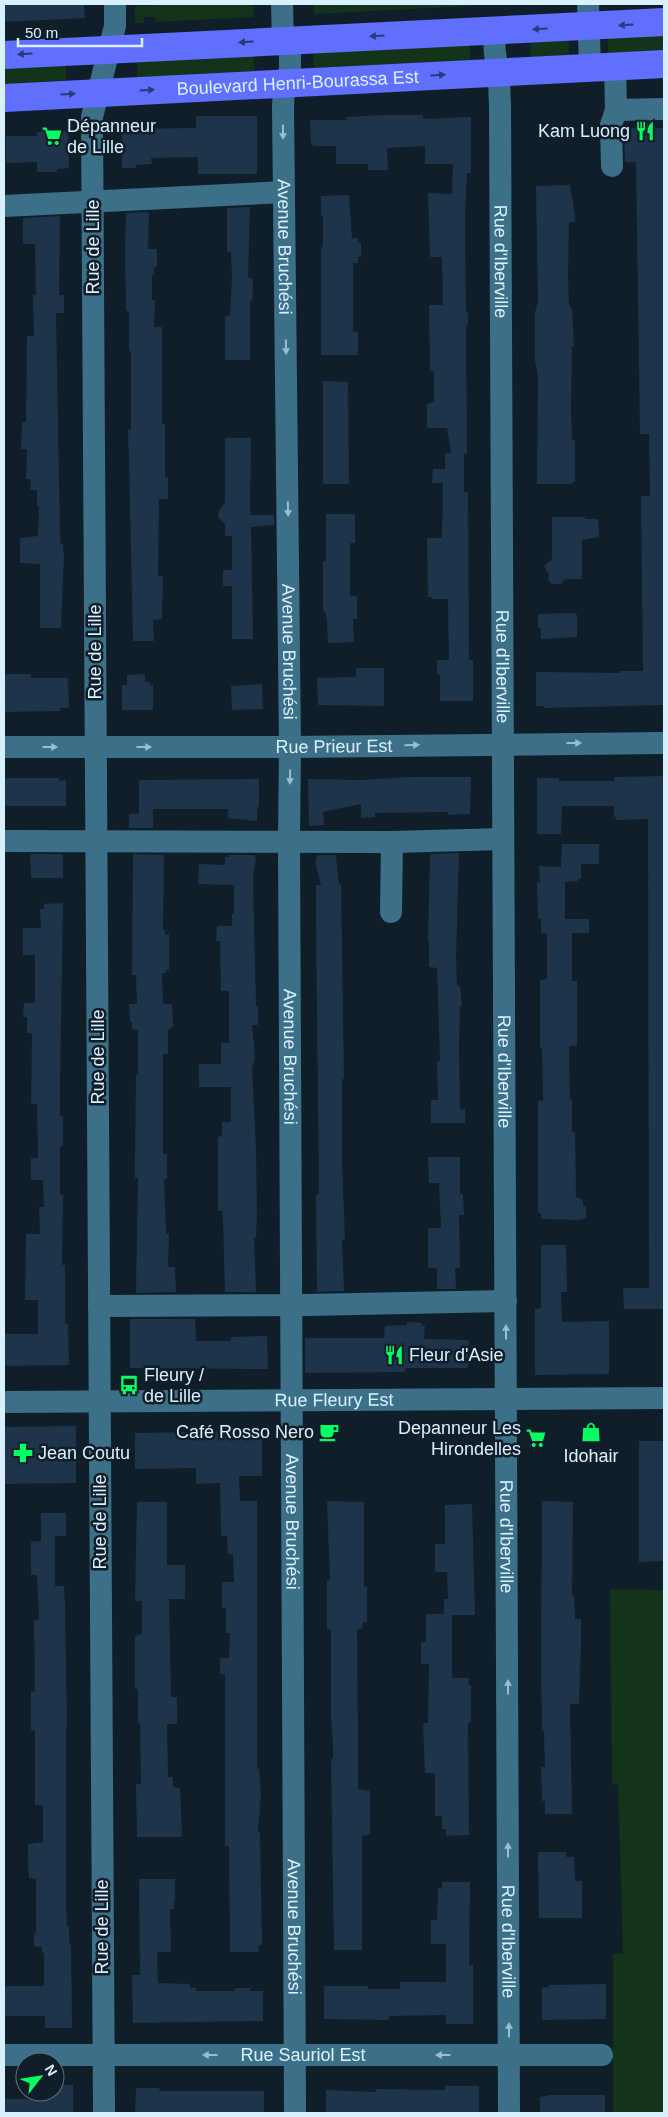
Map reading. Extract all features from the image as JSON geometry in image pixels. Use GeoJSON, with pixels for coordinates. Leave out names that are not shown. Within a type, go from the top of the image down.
{"type":"FeatureCollection","features":[{"type":"Feature","properties":{"kind":"main road"},"geometry":{"type":"LineString","coordinates":[[4,55],[496,31],[588,15],[664,22]]}},
{"type":"Feature","properties":{"kind":"main road","name":"Boulevard Henri-Bourassa Est"},"geometry":{"type":"LineString","coordinates":[[4,98],[664,64]]}},
{"type":"Feature","properties":{"kind":"street","name":"Rue de Lille"},"geometry":{"type":"LineString","coordinates":[[104,2113],[92,117],[115,26],[115,4]]}},
{"type":"Feature","properties":{"kind":"street","name":"Avenue Bruchési"},"geometry":{"type":"LineString","coordinates":[[282,4],[283,40],[290,52],[290,70],[284,83],[284,192],[290,747],[295,2113]]}},
{"type":"Feature","properties":{"kind":"street"},"geometry":{"type":"LineString","coordinates":[[588,15],[616,110],[610,125],[612,166]]}},
{"type":"Feature","properties":{"kind":"street","name":"Rue d'Iberville"},"geometry":{"type":"LineString","coordinates":[[496,31],[494,58],[498,72],[504,743],[509,2113]]}},
{"type":"Feature","properties":{"kind":"street"},"geometry":{"type":"LineString","coordinates":[[616,110],[664,109]]}},
{"type":"Feature","properties":{"kind":"street"},"geometry":{"type":"LineString","coordinates":[[4,206],[93,200],[284,192]]}},
{"type":"Feature","properties":{"kind":"street","name":"Rue Prieur Est"},"geometry":{"type":"LineString","coordinates":[[4,747],[290,747],[504,743],[664,743]]}},
{"type":"Feature","properties":{"kind":"street"},"geometry":{"type":"LineString","coordinates":[[4,841],[392,842],[503,839]]}},
{"type":"Feature","properties":{"kind":"street"},"geometry":{"type":"LineString","coordinates":[[391,912],[392,842]]}},
{"type":"Feature","properties":{"kind":"street"},"geometry":{"type":"LineString","coordinates":[[99,1306],[506,1301]]}},
{"type":"Feature","properties":{"kind":"street","name":"Rue Fleury Est"},"geometry":{"type":"LineString","coordinates":[[4,1402],[664,1398]]}},
{"type":"Feature","properties":{"kind":"street","name":"Rue Sauriol Est"},"geometry":{"type":"LineString","coordinates":[[4,2055],[602,2054]]}},
{"type":"Feature","properties":{"kind":"green space"},"geometry":{"type":"Polygon","coordinates":[[[253,4],[254,17],[155,22],[155,17],[144,17],[144,23],[135,23],[135,6],[253,4]]]}},
{"type":"Feature","properties":{"kind":"green space"},"geometry":{"type":"Polygon","coordinates":[[[313,4],[470,4],[470,6],[314,14],[313,4]]]}},
{"type":"Feature","properties":{"kind":"green space"},"geometry":{"type":"Polygon","coordinates":[[[664,34],[664,51],[608,53],[608,37],[664,34]]]}},
{"type":"Feature","properties":{"kind":"green space"},"geometry":{"type":"Polygon","coordinates":[[[569,39],[569,55],[531,57],[530,41],[569,39]]]}},
{"type":"Feature","properties":{"kind":"green space"},"geometry":{"type":"Polygon","coordinates":[[[470,44],[470,60],[314,68],[313,53],[470,44]]]}},
{"type":"Feature","properties":{"kind":"green space"},"geometry":{"type":"Polygon","coordinates":[[[253,55],[255,71],[137,77],[137,61],[253,55]]]}},
{"type":"Feature","properties":{"kind":"green space"},"geometry":{"type":"Polygon","coordinates":[[[66,64],[66,80],[4,84],[4,68],[66,64]]]}},
{"type":"Feature","properties":{"kind":"green space"},"geometry":{"type":"Polygon","coordinates":[[[610,1589],[664,1590],[664,2113],[613,2113],[613,1954],[623,1954],[618,1785],[612,1784],[610,1589]]]}},
{"type":"Feature","properties":{"kind":"building"},"geometry":{"type":"Polygon","coordinates":[[[4,4],[84,4],[85,18],[4,22],[4,4]]]}},
{"type":"Feature","properties":{"kind":"building"},"geometry":{"type":"Polygon","coordinates":[[[423,115],[423,119],[471,117],[471,173],[467,173],[465,218],[466,312],[468,313],[468,325],[466,325],[467,454],[464,454],[464,492],[468,492],[469,660],[473,660],[473,701],[440,701],[440,674],[437,674],[437,660],[449,660],[448,599],[432,599],[432,597],[428,597],[427,538],[442,538],[443,483],[432,483],[433,469],[445,469],[445,453],[451,453],[447,428],[427,428],[427,404],[434,402],[434,371],[430,371],[429,305],[443,305],[442,257],[430,257],[428,193],[452,194],[453,164],[425,164],[425,146],[387,148],[388,170],[368,170],[368,164],[336,164],[336,146],[313,146],[311,143],[310,120],[346,120],[346,117],[423,115]]]}},
{"type":"Feature","properties":{"kind":"building"},"geometry":{"type":"Polygon","coordinates":[[[196,116],[257,116],[257,174],[198,174],[198,157],[151,158],[152,164],[136,165],[136,168],[122,168],[122,129],[196,128],[196,116]]]}},
{"type":"Feature","properties":{"kind":"building"},"geometry":{"type":"Polygon","coordinates":[[[637,123],[655,123],[655,128],[664,128],[664,705],[544,708],[544,706],[536,706],[536,672],[620,673],[620,671],[643,671],[641,496],[650,496],[649,434],[640,434],[636,162],[625,162],[624,128],[637,128],[637,123]]]}},
{"type":"Feature","properties":{"kind":"building"},"geometry":{"type":"Polygon","coordinates":[[[68,131],[69,168],[57,169],[57,172],[37,172],[37,162],[6,163],[6,136],[37,136],[37,132],[68,131]]]}},
{"type":"Feature","properties":{"kind":"building"},"geometry":{"type":"Polygon","coordinates":[[[570,185],[575,215],[575,222],[569,222],[568,277],[574,346],[572,346],[571,408],[572,440],[575,440],[575,482],[572,482],[572,484],[537,484],[538,378],[535,360],[535,312],[538,303],[536,186],[570,185]]]}},
{"type":"Feature","properties":{"kind":"building"},"geometry":{"type":"Polygon","coordinates":[[[349,195],[352,238],[358,238],[358,243],[361,243],[361,257],[358,257],[358,263],[353,263],[353,332],[358,332],[358,355],[321,355],[321,247],[323,247],[323,216],[321,216],[321,196],[349,195]]]}},
{"type":"Feature","properties":{"kind":"building"},"geometry":{"type":"Polygon","coordinates":[[[250,207],[248,278],[252,278],[253,286],[252,301],[250,301],[250,360],[225,360],[225,316],[230,316],[232,277],[231,252],[227,252],[227,208],[250,207]]]}},
{"type":"Feature","properties":{"kind":"building"},"geometry":{"type":"Polygon","coordinates":[[[149,212],[148,249],[157,249],[157,267],[154,267],[154,275],[152,275],[152,300],[155,300],[154,327],[162,327],[162,424],[165,424],[165,477],[168,477],[168,499],[159,499],[158,576],[163,576],[162,619],[153,620],[154,641],[133,641],[128,430],[131,430],[131,351],[129,351],[129,311],[126,311],[126,213],[149,212]]]}},
{"type":"Feature","properties":{"kind":"building"},"geometry":{"type":"Polygon","coordinates":[[[60,216],[59,295],[64,295],[64,313],[56,313],[60,535],[64,556],[61,628],[40,628],[40,564],[20,563],[20,538],[38,536],[39,506],[37,506],[37,490],[30,490],[31,479],[26,479],[27,449],[21,449],[22,422],[26,422],[27,336],[34,336],[33,295],[36,295],[35,244],[23,244],[23,218],[60,216]]]}},
{"type":"Feature","properties":{"kind":"building"},"geometry":{"type":"Polygon","coordinates":[[[323,381],[348,382],[349,484],[323,484],[323,381]]]}},
{"type":"Feature","properties":{"kind":"building"},"geometry":{"type":"Polygon","coordinates":[[[225,438],[251,438],[250,515],[274,515],[274,525],[251,527],[253,639],[232,639],[232,586],[223,586],[223,570],[232,570],[232,536],[225,536],[225,524],[218,517],[219,511],[225,502],[225,438]]]}},
{"type":"Feature","properties":{"kind":"building"},"geometry":{"type":"Polygon","coordinates":[[[326,514],[355,514],[355,543],[350,543],[350,596],[357,596],[357,619],[353,619],[354,642],[328,643],[327,620],[325,611],[323,611],[323,561],[326,561],[326,514]]]}},
{"type":"Feature","properties":{"kind":"building"},"geometry":{"type":"Polygon","coordinates":[[[552,517],[598,519],[599,537],[582,540],[582,579],[565,579],[561,584],[552,584],[549,581],[549,574],[544,566],[552,559],[552,517]]]}},
{"type":"Feature","properties":{"kind":"building"},"geometry":{"type":"Polygon","coordinates":[[[574,613],[577,615],[577,637],[541,639],[541,628],[538,628],[538,614],[574,613]]]}},
{"type":"Feature","properties":{"kind":"building"},"geometry":{"type":"Polygon","coordinates":[[[356,668],[384,668],[384,706],[318,705],[317,678],[356,677],[356,668]]]}},
{"type":"Feature","properties":{"kind":"building"},"geometry":{"type":"Polygon","coordinates":[[[4,674],[31,674],[31,678],[68,678],[69,708],[60,708],[60,711],[4,712],[4,674]]]}},
{"type":"Feature","properties":{"kind":"building"},"geometry":{"type":"Polygon","coordinates":[[[145,674],[145,682],[150,682],[150,685],[153,685],[153,710],[122,710],[122,685],[127,685],[127,675],[145,674]]]}},
{"type":"Feature","properties":{"kind":"building"},"geometry":{"type":"Polygon","coordinates":[[[262,684],[263,709],[232,710],[231,686],[262,684]]]}},
{"type":"Feature","properties":{"kind":"building"},"geometry":{"type":"Polygon","coordinates":[[[664,776],[664,1309],[624,1309],[623,1288],[649,1288],[648,819],[616,820],[616,817],[614,817],[614,806],[562,806],[561,834],[537,834],[537,778],[559,778],[559,781],[614,781],[614,777],[664,776]]]}},
{"type":"Feature","properties":{"kind":"building"},"geometry":{"type":"Polygon","coordinates":[[[411,777],[471,777],[470,814],[448,815],[448,812],[375,813],[375,817],[361,818],[361,804],[323,812],[324,825],[309,826],[308,779],[361,780],[411,777]]]}},
{"type":"Feature","properties":{"kind":"building"},"geometry":{"type":"Polygon","coordinates":[[[4,778],[59,778],[59,781],[66,780],[66,806],[4,806],[4,778]]]}},
{"type":"Feature","properties":{"kind":"building"},"geometry":{"type":"Polygon","coordinates":[[[259,779],[257,821],[228,818],[228,809],[153,809],[153,828],[129,828],[129,814],[139,814],[139,780],[259,779]]]}},
{"type":"Feature","properties":{"kind":"building"},"geometry":{"type":"Polygon","coordinates":[[[562,844],[599,844],[599,864],[581,864],[581,879],[565,882],[565,919],[589,919],[589,933],[572,933],[572,981],[577,981],[577,1046],[569,1046],[570,1099],[572,1099],[572,1132],[575,1132],[576,1197],[583,1200],[583,1206],[586,1206],[586,1218],[580,1220],[541,1219],[541,1213],[538,1213],[538,1100],[543,1101],[542,1048],[540,1048],[540,980],[547,979],[547,933],[541,933],[541,919],[538,919],[537,882],[540,882],[539,866],[561,867],[562,844]]]}},
{"type":"Feature","properties":{"kind":"building"},"geometry":{"type":"Polygon","coordinates":[[[459,853],[456,957],[457,986],[460,986],[462,1006],[460,1006],[459,1049],[460,1110],[465,1109],[465,1123],[431,1123],[431,1100],[438,1100],[437,1061],[440,1061],[437,968],[429,967],[430,854],[459,853]]]}},
{"type":"Feature","properties":{"kind":"building"},"geometry":{"type":"Polygon","coordinates":[[[30,854],[63,854],[63,878],[31,878],[30,854]]]}},
{"type":"Feature","properties":{"kind":"building"},"geometry":{"type":"Polygon","coordinates":[[[133,854],[164,855],[163,930],[165,930],[165,935],[169,934],[169,970],[166,970],[166,973],[162,973],[163,1004],[172,1004],[173,1027],[168,1030],[168,1054],[163,1054],[163,1154],[167,1154],[167,1179],[164,1179],[166,1234],[169,1234],[168,1267],[175,1267],[176,1292],[136,1293],[138,1178],[135,1178],[135,1159],[138,1030],[132,1029],[129,1004],[137,1004],[136,975],[132,975],[133,854]]]}},
{"type":"Feature","properties":{"kind":"building"},"geometry":{"type":"Polygon","coordinates":[[[229,855],[254,855],[256,859],[253,877],[258,1025],[252,1025],[255,1057],[252,1066],[256,1151],[257,1211],[256,1237],[254,1238],[256,1292],[225,1292],[223,1219],[222,1211],[218,1211],[218,1136],[222,1137],[222,1122],[231,1122],[231,1087],[199,1087],[199,1064],[221,1064],[221,1043],[229,1043],[229,991],[221,991],[220,941],[216,941],[217,926],[232,926],[234,885],[198,884],[199,864],[225,865],[225,857],[229,857],[229,855]]]}},
{"type":"Feature","properties":{"kind":"building"},"geometry":{"type":"Polygon","coordinates":[[[318,855],[336,855],[339,884],[341,884],[344,1079],[342,1079],[342,1161],[345,1240],[342,1240],[344,1291],[317,1292],[316,1194],[319,1194],[316,885],[321,885],[315,862],[318,855]]]}},
{"type":"Feature","properties":{"kind":"building"},"geometry":{"type":"Polygon","coordinates":[[[63,903],[60,1116],[63,1116],[63,1146],[60,1146],[60,1195],[63,1195],[62,1265],[65,1265],[65,1324],[68,1324],[69,1365],[4,1366],[4,1334],[38,1334],[38,1300],[25,1300],[26,1234],[40,1234],[39,1207],[44,1207],[43,1180],[31,1180],[31,1158],[38,1158],[37,1104],[31,1104],[32,1036],[31,1033],[27,1033],[27,1017],[23,1017],[24,1003],[35,1003],[35,955],[23,955],[23,928],[41,928],[40,909],[44,909],[44,904],[63,903]]]}},
{"type":"Feature","properties":{"kind":"building"},"geometry":{"type":"Polygon","coordinates":[[[428,1157],[460,1157],[460,1194],[463,1194],[464,1215],[459,1215],[460,1268],[455,1268],[456,1289],[437,1289],[437,1268],[428,1268],[428,1228],[441,1228],[439,1183],[429,1183],[428,1157]]]}},
{"type":"Feature","properties":{"kind":"building"},"geometry":{"type":"Polygon","coordinates":[[[541,1245],[566,1245],[567,1292],[561,1292],[562,1322],[609,1321],[609,1374],[535,1375],[535,1309],[541,1308],[541,1245]]]}},
{"type":"Feature","properties":{"kind":"building"},"geometry":{"type":"Polygon","coordinates":[[[130,1319],[195,1319],[196,1341],[231,1341],[231,1337],[267,1336],[268,1369],[130,1368],[130,1319]]]}},
{"type":"Feature","properties":{"kind":"building"},"geometry":{"type":"Polygon","coordinates":[[[407,1322],[422,1323],[422,1326],[425,1326],[424,1339],[469,1340],[468,1368],[405,1368],[405,1372],[305,1373],[305,1338],[384,1338],[385,1326],[407,1325],[407,1322]]]}},
{"type":"Feature","properties":{"kind":"building"},"geometry":{"type":"Polygon","coordinates":[[[76,1426],[76,1483],[4,1484],[4,1427],[76,1426]]]}},
{"type":"Feature","properties":{"kind":"building"},"geometry":{"type":"Polygon","coordinates":[[[262,1431],[262,1476],[239,1476],[240,1501],[257,1501],[257,1769],[259,1769],[261,1794],[258,1832],[260,1832],[262,1945],[259,1945],[258,1952],[230,1952],[229,1846],[225,1846],[225,1674],[220,1674],[220,1658],[229,1658],[230,1633],[226,1633],[226,1608],[222,1608],[222,1582],[234,1582],[233,1554],[228,1554],[227,1536],[222,1536],[221,1534],[220,1483],[196,1484],[196,1468],[135,1469],[135,1433],[262,1431]]]}},
{"type":"Feature","properties":{"kind":"building"},"geometry":{"type":"Polygon","coordinates":[[[639,1441],[664,1441],[664,1561],[639,1562],[639,1441]]]}},
{"type":"Feature","properties":{"kind":"building"},"geometry":{"type":"Polygon","coordinates":[[[327,1501],[364,1502],[364,1587],[367,1587],[367,1622],[363,1622],[362,1629],[357,1629],[358,1789],[370,1791],[370,1834],[362,1836],[362,1950],[334,1950],[331,1759],[333,1759],[333,1746],[331,1718],[331,1629],[327,1630],[327,1580],[330,1580],[327,1501]]]}},
{"type":"Feature","properties":{"kind":"building"},"geometry":{"type":"Polygon","coordinates":[[[542,1501],[573,1502],[572,1595],[574,1595],[575,1619],[581,1619],[581,1644],[579,1704],[570,1704],[572,1814],[545,1814],[545,1801],[542,1801],[541,1767],[545,1767],[544,1731],[542,1731],[541,1668],[542,1501]]]}},
{"type":"Feature","properties":{"kind":"building"},"geometry":{"type":"Polygon","coordinates":[[[137,1502],[167,1502],[167,1565],[185,1565],[185,1599],[169,1599],[171,1697],[177,1697],[177,1724],[167,1724],[168,1777],[173,1777],[173,1787],[180,1788],[182,1835],[180,1837],[137,1837],[136,1784],[141,1784],[138,1689],[135,1689],[135,1636],[142,1634],[142,1601],[135,1601],[137,1502]]]}},
{"type":"Feature","properties":{"kind":"building"},"geometry":{"type":"Polygon","coordinates":[[[472,1504],[475,1615],[452,1615],[452,1678],[469,1678],[468,1685],[471,1685],[471,1721],[468,1724],[469,1835],[446,1836],[446,1829],[442,1829],[442,1816],[435,1816],[435,1773],[425,1773],[423,1723],[428,1723],[429,1664],[421,1664],[421,1642],[426,1642],[426,1614],[444,1614],[444,1599],[448,1599],[447,1572],[435,1572],[435,1544],[445,1544],[445,1505],[472,1504]]]}},
{"type":"Feature","properties":{"kind":"building"},"geometry":{"type":"Polygon","coordinates":[[[41,1513],[66,1513],[66,1536],[55,1536],[55,1586],[64,1586],[65,1604],[67,1728],[66,1897],[67,1926],[69,1926],[69,1943],[71,1944],[72,2028],[45,2028],[45,2016],[4,2016],[4,1986],[42,1986],[44,1984],[44,1953],[42,1953],[42,1947],[34,1946],[34,1933],[36,1933],[36,1879],[29,1878],[28,1859],[28,1844],[43,1842],[43,1805],[35,1805],[35,1730],[31,1730],[31,1691],[35,1692],[34,1621],[39,1619],[37,1575],[31,1575],[31,1542],[41,1541],[41,1513]]]}},
{"type":"Feature","properties":{"kind":"building"},"geometry":{"type":"Polygon","coordinates":[[[538,1852],[566,1852],[566,1857],[574,1857],[575,1881],[582,1881],[582,1918],[539,1918],[538,1852]]]}},
{"type":"Feature","properties":{"kind":"building"},"geometry":{"type":"Polygon","coordinates":[[[139,1879],[175,1879],[174,1909],[170,1909],[171,1952],[157,1952],[158,1983],[190,1984],[190,1988],[196,1988],[196,1991],[235,1991],[235,1988],[250,1988],[250,1991],[263,1991],[263,2021],[133,2023],[132,1975],[140,1975],[139,1879]]]}},
{"type":"Feature","properties":{"kind":"building"},"geometry":{"type":"Polygon","coordinates":[[[442,1882],[470,1882],[469,1965],[473,1965],[473,2024],[446,2024],[446,2015],[389,2016],[389,2020],[324,2019],[324,1986],[368,1986],[368,1989],[400,1989],[400,1982],[446,1982],[446,1944],[431,1944],[431,1920],[437,1920],[438,1888],[442,1889],[442,1882]]]}},
{"type":"Feature","properties":{"kind":"building"},"geometry":{"type":"Polygon","coordinates":[[[606,1984],[606,2019],[542,2020],[542,1988],[549,1987],[549,1985],[606,1984]]]}},
{"type":"Feature","properties":{"kind":"building"},"geometry":{"type":"Polygon","coordinates":[[[65,2085],[73,2085],[73,2113],[4,2113],[4,2099],[15,2099],[15,2102],[65,2102],[65,2085]]]}},
{"type":"Feature","properties":{"kind":"building"},"geometry":{"type":"Polygon","coordinates":[[[445,2086],[479,2086],[479,2113],[326,2113],[326,2090],[376,2092],[376,2089],[445,2090],[445,2086]]]}},
{"type":"Feature","properties":{"kind":"building"},"geometry":{"type":"Polygon","coordinates":[[[136,2088],[159,2088],[160,2091],[264,2091],[264,2113],[135,2113],[136,2088]]]}},
{"type":"Feature","properties":{"kind":"building"},"geometry":{"type":"Polygon","coordinates":[[[550,2095],[605,2095],[605,2113],[540,2113],[540,2097],[550,2095]]]}},
{"type":"Feature","properties":{"kind":"place","name":"Kam Luong"},"geometry":{"type":"Point","coordinates":[645,131]}},
{"type":"Feature","properties":{"kind":"place","name":"Dépanneur de Lille"},"geometry":{"type":"Point","coordinates":[52,136]}},
{"type":"Feature","properties":{"kind":"place","name":"Fleur d'Asie"},"geometry":{"type":"Point","coordinates":[394,1355]}},
{"type":"Feature","properties":{"kind":"place","name":"Fleury / de Lille"},"geometry":{"type":"Point","coordinates":[129,1385]}},
{"type":"Feature","properties":{"kind":"place","name":"Café Rosso Nero"},"geometry":{"type":"Point","coordinates":[329,1432]}},
{"type":"Feature","properties":{"kind":"place","name":"Idohair"},"geometry":{"type":"Point","coordinates":[591,1432]}},
{"type":"Feature","properties":{"kind":"place","name":"Depanneur Les Hirondelles"},"geometry":{"type":"Point","coordinates":[536,1438]}},
{"type":"Feature","properties":{"kind":"place","name":"Jean Coutu"},"geometry":{"type":"Point","coordinates":[23,1453]}}]}
